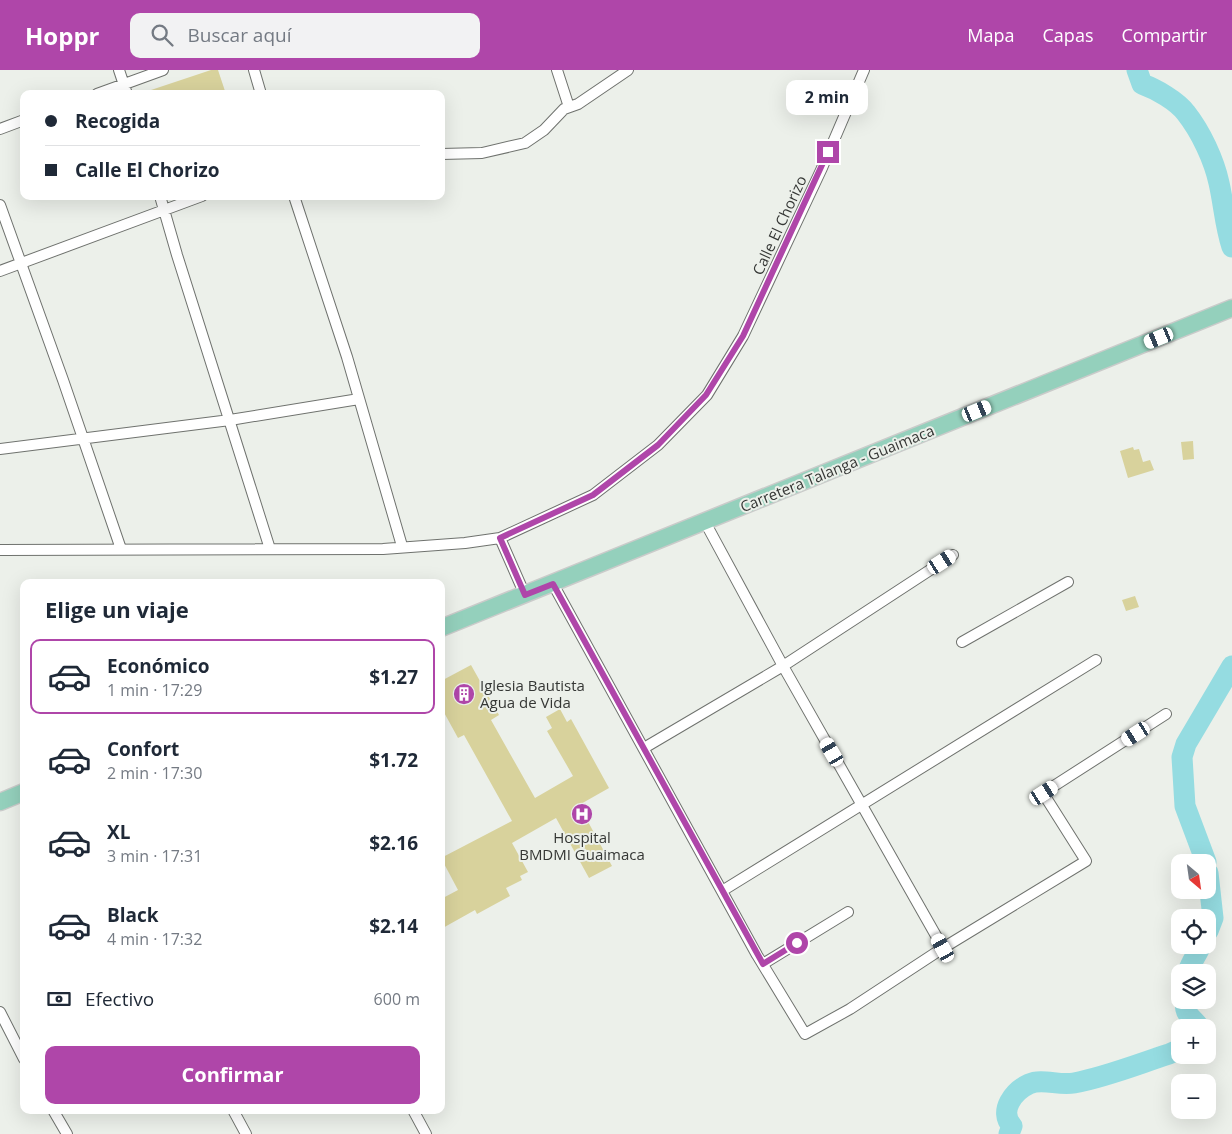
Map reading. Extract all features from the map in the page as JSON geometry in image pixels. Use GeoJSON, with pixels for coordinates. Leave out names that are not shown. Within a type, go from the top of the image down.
{"type":"FeatureCollection","features":[{"type":"Feature","properties":{"kind":"main road","name":"Carretera Talanga - Guaimaca"},"geometry":{"type":"LineString","coordinates":[[445,626],[1232,308]]}},
{"type":"Feature","properties":{"kind":"main road"},"geometry":{"type":"LineString","coordinates":[[0,802],[20,794]]}},
{"type":"Feature","properties":{"kind":"street"},"geometry":{"type":"LineString","coordinates":[[119,70],[125,89],[163,70]]}},
{"type":"Feature","properties":{"kind":"street"},"geometry":{"type":"LineString","coordinates":[[254,70],[260,90]]}},
{"type":"Feature","properties":{"kind":"street"},"geometry":{"type":"LineString","coordinates":[[557,70],[569,107]]}},
{"type":"Feature","properties":{"kind":"street"},"geometry":{"type":"LineString","coordinates":[[445,154],[482,153],[525,143],[544,130],[564,109],[578,104],[628,70]]}},
{"type":"Feature","properties":{"kind":"street","name":"Calle El Chorizo"},"geometry":{"type":"LineString","coordinates":[[0,550],[383,549],[402,546],[465,543],[500,538],[593,495],[658,445],[706,395],[743,336],[822,168],[864,70]]}},
{"type":"Feature","properties":{"kind":"street"},"geometry":{"type":"LineString","coordinates":[[0,129],[20,122]]}},
{"type":"Feature","properties":{"kind":"street"},"geometry":{"type":"LineString","coordinates":[[161,200],[176,255],[270,549]]}},
{"type":"Feature","properties":{"kind":"street"},"geometry":{"type":"LineString","coordinates":[[0,271],[190,200]]}},
{"type":"Feature","properties":{"kind":"street"},"geometry":{"type":"LineString","coordinates":[[295,200],[359,399],[402,546]]}},
{"type":"Feature","properties":{"kind":"street"},"geometry":{"type":"LineString","coordinates":[[0,205],[120,549]]}},
{"type":"Feature","properties":{"kind":"street"},"geometry":{"type":"LineString","coordinates":[[0,449],[230,420],[359,399]]}},
{"type":"Feature","properties":{"kind":"street"},"geometry":{"type":"LineString","coordinates":[[704,522],[783,666],[943,948]]}},
{"type":"Feature","properties":{"kind":"street"},"geometry":{"type":"LineString","coordinates":[[500,538],[525,595]]}},
{"type":"Feature","properties":{"kind":"street"},"geometry":{"type":"LineString","coordinates":[[644,748],[783,666],[953,555]]}},
{"type":"Feature","properties":{"kind":"street"},"geometry":{"type":"LineString","coordinates":[[962,642],[1068,582]]}},
{"type":"Feature","properties":{"kind":"street"},"geometry":{"type":"LineString","coordinates":[[553,584],[722,891],[805,1034],[850,1009],[943,948],[1086,862],[1044,793],[1166,714]]}},
{"type":"Feature","properties":{"kind":"street"},"geometry":{"type":"LineString","coordinates":[[722,891],[1096,660]]}},
{"type":"Feature","properties":{"kind":"street"},"geometry":{"type":"LineString","coordinates":[[763,964],[848,912]]}},
{"type":"Feature","properties":{"kind":"street"},"geometry":{"type":"LineString","coordinates":[[0,1012],[20,1051]]}},
{"type":"Feature","properties":{"kind":"street"},"geometry":{"type":"LineString","coordinates":[[55,1114],[66,1134]]}},
{"type":"Feature","properties":{"kind":"street"},"geometry":{"type":"LineString","coordinates":[[236,1114],[246,1134]]}},
{"type":"Feature","properties":{"kind":"street"},"geometry":{"type":"LineString","coordinates":[[415,1114],[426,1134]]}},
{"type":"Feature","properties":{"kind":"building"},"geometry":{"type":"Polygon","coordinates":[[[211,70],[218,70],[225,90],[151,90],[211,70]]]}},
{"type":"Feature","properties":{"kind":"building"},"geometry":{"type":"Polygon","coordinates":[[[1193,441],[1194,459],[1183,460],[1181,442],[1193,441]]]}},
{"type":"Feature","properties":{"kind":"building"},"geometry":{"type":"Polygon","coordinates":[[[1133,447],[1134,450],[1139,449],[1143,462],[1150,460],[1154,470],[1128,478],[1120,451],[1133,447]]]}},
{"type":"Feature","properties":{"kind":"building"},"geometry":{"type":"Polygon","coordinates":[[[1135,596],[1139,607],[1126,611],[1122,600],[1135,596]]]}},
{"type":"Feature","properties":{"kind":"building"},"geometry":{"type":"Polygon","coordinates":[[[471,665],[499,715],[491,720],[535,798],[573,776],[547,731],[552,728],[546,717],[560,709],[567,722],[571,719],[609,788],[579,805],[612,866],[589,878],[556,818],[512,843],[528,872],[520,876],[522,880],[506,888],[510,896],[477,914],[475,910],[445,927],[445,897],[458,890],[445,866],[445,856],[512,821],[464,735],[458,738],[445,714],[445,679],[471,665]]]}},
{"type":"Feature","properties":{"kind":"waterway"},"geometry":{"type":"LineString","coordinates":[[1137,70],[1142,84],[1160,92],[1177,104],[1186,113],[1202,137],[1217,174],[1232,247]]}},
{"type":"Feature","properties":{"kind":"waterway"},"geometry":{"type":"LineString","coordinates":[[1203,854],[1185,806],[1182,757],[1186,744],[1232,666]]}},
{"type":"Feature","properties":{"kind":"waterway"},"geometry":{"type":"LineString","coordinates":[[1211,899],[1212,909]]}},
{"type":"Feature","properties":{"kind":"waterway"},"geometry":{"type":"LineString","coordinates":[[1192,964],[1196,954]]}},
{"type":"Feature","properties":{"kind":"waterway"},"geometry":{"type":"LineString","coordinates":[[1186,1009],[1192,1019]]}},
{"type":"Feature","properties":{"kind":"waterway"},"geometry":{"type":"LineString","coordinates":[[1009,1134],[1012,1126],[1008,1120],[1007,1108],[1013,1096],[1029,1084],[1034,1082],[1068,1084],[1122,1070],[1171,1053]]}},
{"type":"Feature","properties":{"kind":"place","name":"Iglesia Bautista Agua de Vida"},"geometry":{"type":"Point","coordinates":[464,694]}},
{"type":"Feature","properties":{"kind":"place","name":"Hospital BMDMI Guaimaca"},"geometry":{"type":"Point","coordinates":[582,814]}},
{"type":"Feature","properties":{"kind":"route"},"geometry":{"type":"LineString","coordinates":[[797,943],[763,964],[553,584],[525,595],[500,538],[533,521],[593,495],[658,445],[706,395],[743,336],[828,152]]}}]}
